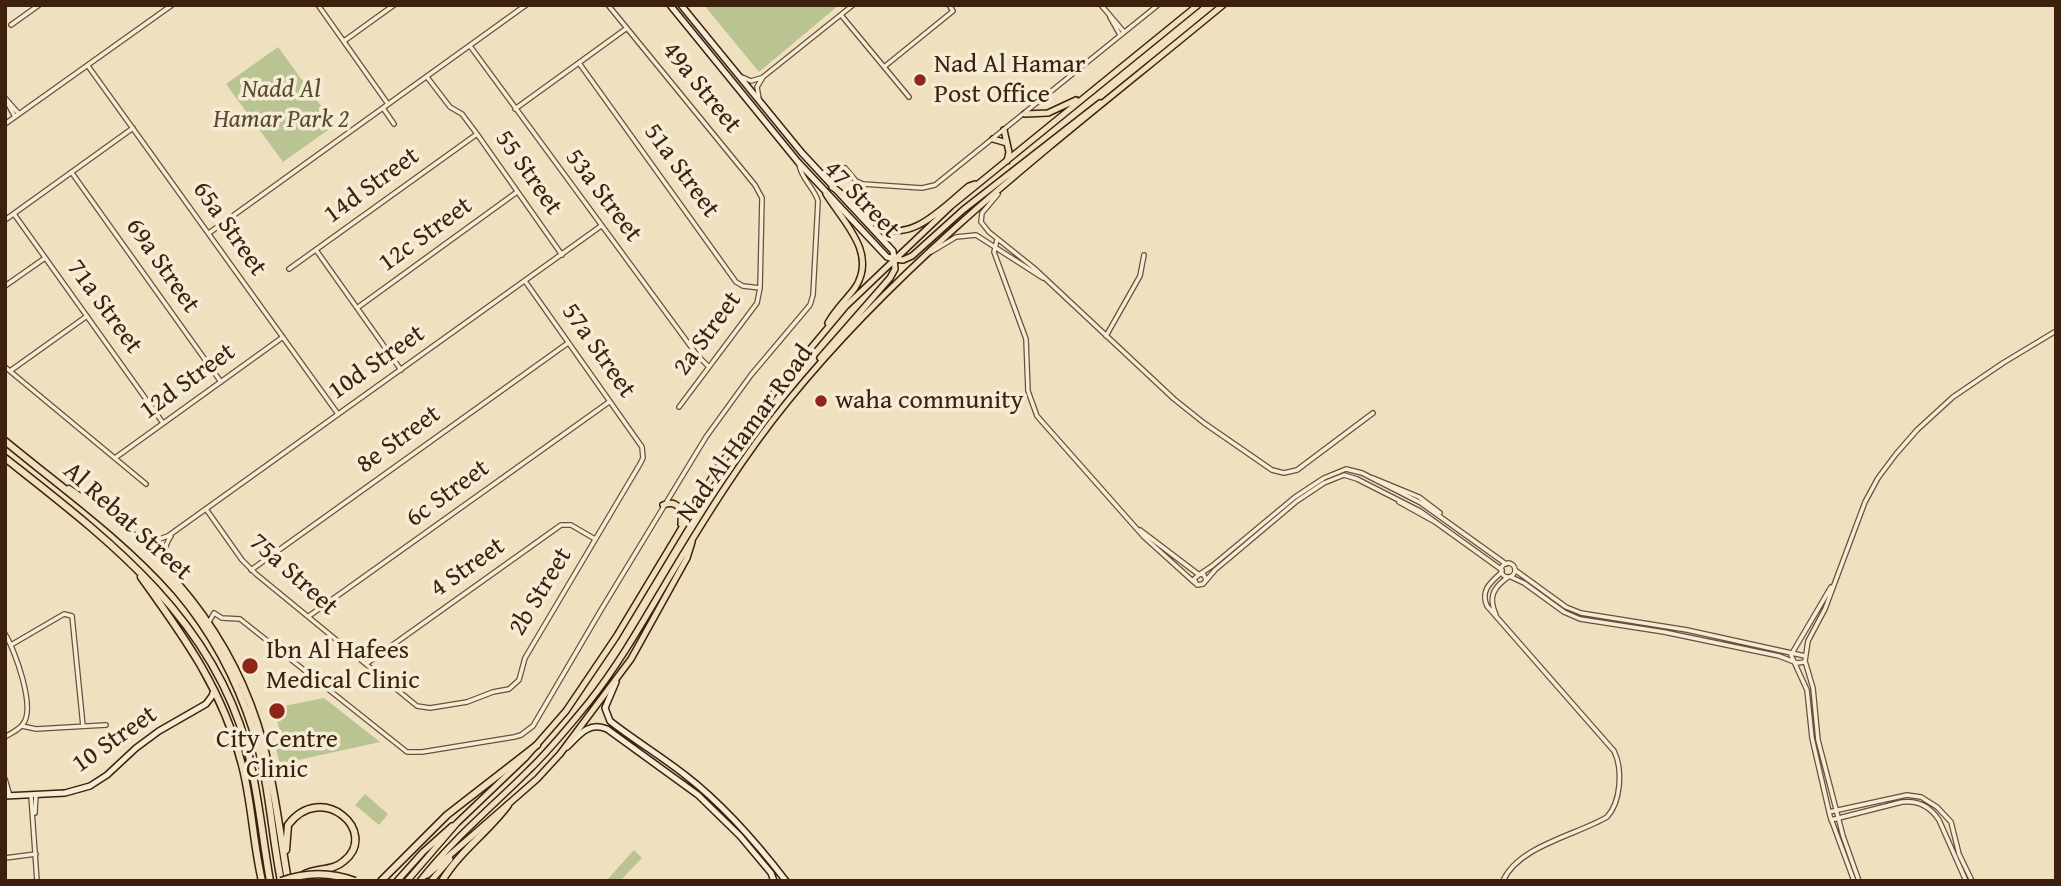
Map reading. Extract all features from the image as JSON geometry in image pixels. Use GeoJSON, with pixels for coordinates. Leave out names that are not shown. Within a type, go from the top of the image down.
{"type":"FeatureCollection","features":[{"type":"Feature","properties":{"kind":"highway","name":"Al Rebat Street"},"geometry":{"type":"LineString","coordinates":[[5,441],[155,567],[178,593],[219,652],[240,696],[257,743],[284,880]]}},
{"type":"Feature","properties":{"kind":"highway","name":"Al Rebat Street"},"geometry":{"type":"LineString","coordinates":[[5,458],[130,561],[186,624],[215,671],[232,706],[249,759],[270,881]]}},
{"type":"Feature","properties":{"kind":"highway"},"geometry":{"type":"LineString","coordinates":[[43,472],[146,549],[174,578],[208,622],[232,662],[256,719],[269,768],[284,880]]}},
{"type":"Feature","properties":{"kind":"highway"},"geometry":{"type":"LineString","coordinates":[[130,561],[188,643],[214,686],[224,710],[242,767],[260,881]]}},
{"type":"Feature","properties":{"kind":"highway"},"geometry":{"type":"LineString","coordinates":[[381,881],[441,821],[537,745]]}},
{"type":"Feature","properties":{"kind":"highway"},"geometry":{"type":"LineString","coordinates":[[442,881],[452,865],[508,805]]}},
{"type":"Feature","properties":{"kind":"highway"},"geometry":{"type":"LineString","coordinates":[[323,807],[334,809],[344,816],[356,837],[352,851],[341,864],[284,880],[288,825],[303,810],[323,807]]}},
{"type":"Feature","properties":{"kind":"highway"},"geometry":{"type":"LineString","coordinates":[[303,875],[333,875],[355,881]]}},
{"type":"Feature","properties":{"kind":"main road","name":"Nad Al Hamar Road"},"geometry":{"type":"LineString","coordinates":[[407,881],[457,823],[537,745],[575,699],[741,436],[821,334],[894,259],[951,206],[1198,5]]}},
{"type":"Feature","properties":{"kind":"main road","name":"Nad Al Hamar Road"},"geometry":{"type":"LineString","coordinates":[[421,881],[467,827],[540,759],[589,701],[628,646],[692,539],[772,422],[854,325],[965,217],[1223,5]]}},
{"type":"Feature","properties":{"kind":"main road"},"geometry":{"type":"LineString","coordinates":[[1024,114],[1052,112],[1085,96]]}},
{"type":"Feature","properties":{"kind":"main road"},"geometry":{"type":"LineString","coordinates":[[799,388],[846,326],[890,278],[895,269],[894,259],[904,260],[912,256],[963,210],[1093,107],[1110,99]]}},
{"type":"Feature","properties":{"kind":"main road"},"geometry":{"type":"LineString","coordinates":[[1004,130],[1009,156],[1006,163]]}},
{"type":"Feature","properties":{"kind":"main road"},"geometry":{"type":"LineString","coordinates":[[993,139],[1008,144]]}},
{"type":"Feature","properties":{"kind":"main road"},"geometry":{"type":"LineString","coordinates":[[832,187],[874,223],[897,231],[923,223],[966,188],[979,184]]}},
{"type":"Feature","properties":{"kind":"main road"},"geometry":{"type":"LineString","coordinates":[[821,334],[858,282],[863,261],[858,241],[826,194]]}},
{"type":"Feature","properties":{"kind":"main road"},"geometry":{"type":"LineString","coordinates":[[663,505],[671,503],[680,508],[680,530]]}},
{"type":"Feature","properties":{"kind":"main road"},"geometry":{"type":"LineString","coordinates":[[421,881],[537,779],[560,754],[616,682],[659,611],[687,558],[692,539]]}},
{"type":"Feature","properties":{"kind":"main road"},"geometry":{"type":"LineString","coordinates":[[397,881],[423,852],[457,823]]}},
{"type":"Feature","properties":{"kind":"main road"},"geometry":{"type":"LineString","coordinates":[[431,881],[465,841]]}},
{"type":"Feature","properties":{"kind":"street"},"geometry":{"type":"LineString","coordinates":[[11,25],[39,5]]}},
{"type":"Feature","properties":{"kind":"street"},"geometry":{"type":"LineString","coordinates":[[5,124],[172,5]]}},
{"type":"Feature","properties":{"kind":"street"},"geometry":{"type":"LineString","coordinates":[[318,5],[388,104]]}},
{"type":"Feature","properties":{"kind":"street"},"geometry":{"type":"LineString","coordinates":[[344,41],[394,5]]}},
{"type":"Feature","properties":{"kind":"street"},"geometry":{"type":"LineString","coordinates":[[209,233],[526,5]]}},
{"type":"Feature","properties":{"kind":"street","name":"49a Street"},"geometry":{"type":"LineString","coordinates":[[608,5],[755,185],[762,198]]}},
{"type":"Feature","properties":{"kind":"street","name":"47 Street"},"geometry":{"type":"LineString","coordinates":[[670,5],[826,194],[887,257],[894,259],[893,251],[832,187],[681,5]]}},
{"type":"Feature","properties":{"kind":"street"},"geometry":{"type":"LineString","coordinates":[[738,74],[751,81],[763,77],[853,5]]}},
{"type":"Feature","properties":{"kind":"street"},"geometry":{"type":"LineString","coordinates":[[884,67],[953,11],[949,5]]}},
{"type":"Feature","properties":{"kind":"street"},"geometry":{"type":"LineString","coordinates":[[1101,5],[1122,33]]}},
{"type":"Feature","properties":{"kind":"street"},"geometry":{"type":"LineString","coordinates":[[845,168],[856,181],[866,185],[926,188],[935,185],[1158,5]]}},
{"type":"Feature","properties":{"kind":"street"},"geometry":{"type":"LineString","coordinates":[[841,15],[909,97]]}},
{"type":"Feature","properties":{"kind":"street"},"geometry":{"type":"LineString","coordinates":[[515,109],[627,28]]}},
{"type":"Feature","properties":{"kind":"street","name":"53a Street"},"geometry":{"type":"LineString","coordinates":[[470,46],[601,226],[708,366]]}},
{"type":"Feature","properties":{"kind":"street","name":"51a Street"},"geometry":{"type":"LineString","coordinates":[[579,63],[737,282],[743,286],[760,288]]}},
{"type":"Feature","properties":{"kind":"street","name":"65a Street"},"geometry":{"type":"LineString","coordinates":[[88,66],[338,414]]}},
{"type":"Feature","properties":{"kind":"street","name":"55 Street"},"geometry":{"type":"LineString","coordinates":[[426,77],[450,107],[462,114],[562,255]]}},
{"type":"Feature","properties":{"kind":"street"},"geometry":{"type":"LineString","coordinates":[[759,100],[757,87],[763,77]]}},
{"type":"Feature","properties":{"kind":"street"},"geometry":{"type":"LineString","coordinates":[[5,98],[17,116]]}},
{"type":"Feature","properties":{"kind":"street"},"geometry":{"type":"LineString","coordinates":[[383,108],[394,124]]}},
{"type":"Feature","properties":{"kind":"street"},"geometry":{"type":"LineString","coordinates":[[5,220],[134,128]]}},
{"type":"Feature","properties":{"kind":"street","name":"14d Street"},"geometry":{"type":"LineString","coordinates":[[289,269],[477,134]]}},
{"type":"Feature","properties":{"kind":"street"},"geometry":{"type":"LineString","coordinates":[[208,622],[214,614],[222,618],[240,619],[407,752],[417,753],[521,735],[533,726],[663,505],[729,404],[807,310],[812,300],[818,201],[815,192],[802,176],[798,162]]}},
{"type":"Feature","properties":{"kind":"street","name":"69a Street"},"geometry":{"type":"LineString","coordinates":[[72,173],[221,382]]}},
{"type":"Feature","properties":{"kind":"street"},"geometry":{"type":"LineString","coordinates":[[1014,177],[982,213],[983,226],[997,240],[1018,254],[1189,411],[1268,468],[1280,473],[1297,470],[1373,413]]}},
{"type":"Feature","properties":{"kind":"street","name":"12c Street"},"geometry":{"type":"LineString","coordinates":[[358,308],[517,192]]}},
{"type":"Feature","properties":{"kind":"street","name":"2a Street"},"geometry":{"type":"LineString","coordinates":[[679,407],[755,307],[760,288],[762,198]]}},
{"type":"Feature","properties":{"kind":"street","name":"71a Street"},"geometry":{"type":"LineString","coordinates":[[14,214],[163,423]]}},
{"type":"Feature","properties":{"kind":"street","name":"10d Street"},"geometry":{"type":"LineString","coordinates":[[115,524],[143,540],[151,542],[164,538],[601,226]]}},
{"type":"Feature","properties":{"kind":"street"},"geometry":{"type":"LineString","coordinates":[[926,254],[962,235],[976,235],[1044,278]]}},
{"type":"Feature","properties":{"kind":"street"},"geometry":{"type":"LineString","coordinates":[[997,240],[995,255],[1027,339],[1028,391],[1033,408],[1043,423],[1151,544],[1195,583],[1201,585],[1297,501],[1335,477],[1344,475],[1395,498],[1444,526],[1509,577],[1524,583],[1564,612],[1580,619],[1676,634],[1805,662]]}},
{"type":"Feature","properties":{"kind":"street"},"geometry":{"type":"LineString","coordinates":[[316,250],[401,370]]}},
{"type":"Feature","properties":{"kind":"street"},"geometry":{"type":"LineString","coordinates":[[1106,336],[1140,276],[1144,255]]}},
{"type":"Feature","properties":{"kind":"street"},"geometry":{"type":"LineString","coordinates":[[5,286],[45,258]]}},
{"type":"Feature","properties":{"kind":"street","name":"57a Street"},"geometry":{"type":"LineString","coordinates":[[525,281],[639,442]]}},
{"type":"Feature","properties":{"kind":"street"},"geometry":{"type":"LineString","coordinates":[[10,371],[87,316]]}},
{"type":"Feature","properties":{"kind":"street"},"geometry":{"type":"LineString","coordinates":[[1859,881],[1818,740],[1813,688],[1805,662],[1808,641],[1825,609],[1869,493],[1906,442],[1953,397],[2011,357],[2056,331]]}},
{"type":"Feature","properties":{"kind":"street","name":"12d Street"},"geometry":{"type":"LineString","coordinates":[[115,458],[283,337]]}},
{"type":"Feature","properties":{"kind":"street","name":"8e Street"},"geometry":{"type":"LineString","coordinates":[[251,570],[569,343]]}},
{"type":"Feature","properties":{"kind":"street"},"geometry":{"type":"LineString","coordinates":[[5,367],[146,484]]}},
{"type":"Feature","properties":{"kind":"street","name":"6c Street"},"geometry":{"type":"LineString","coordinates":[[309,617],[609,402]]}},
{"type":"Feature","properties":{"kind":"street","name":"2b Street"},"geometry":{"type":"LineString","coordinates":[[430,708],[472,702],[515,686],[524,658],[643,458],[639,442]]}},
{"type":"Feature","properties":{"kind":"street"},"geometry":{"type":"LineString","coordinates":[[1195,583],[1199,574],[1309,487],[1341,469],[1351,469],[1421,503],[1506,564],[1512,564],[1515,570],[1566,607],[1581,613],[1665,626],[1805,656]]}},
{"type":"Feature","properties":{"kind":"street","name":"75a Street"},"geometry":{"type":"LineString","coordinates":[[206,509],[251,570],[414,705],[430,708]]}},
{"type":"Feature","properties":{"kind":"street"},"geometry":{"type":"LineString","coordinates":[[1131,522],[1205,576],[1206,580]]}},
{"type":"Feature","properties":{"kind":"street","name":"4 Street"},"geometry":{"type":"LineString","coordinates":[[366,664],[561,525],[571,525],[595,540]]}},
{"type":"Feature","properties":{"kind":"street"},"geometry":{"type":"LineString","coordinates":[[174,578],[164,550],[175,531]]}},
{"type":"Feature","properties":{"kind":"street"},"geometry":{"type":"LineString","coordinates":[[1503,881],[1508,871],[1535,851],[1607,817],[1613,808],[1620,772],[1618,758],[1610,746],[1487,606],[1484,596],[1487,586],[1506,564]]}},
{"type":"Feature","properties":{"kind":"street"},"geometry":{"type":"LineString","coordinates":[[1499,619],[1492,604],[1492,594],[1496,586],[1515,570]]}},
{"type":"Feature","properties":{"kind":"street"},"geometry":{"type":"LineString","coordinates":[[1832,585],[1792,652],[1792,661],[1807,690],[1812,738],[1829,812],[1854,881]]}},
{"type":"Feature","properties":{"kind":"street"},"geometry":{"type":"LineString","coordinates":[[11,645],[64,614],[71,615],[83,726]]}},
{"type":"Feature","properties":{"kind":"street"},"geometry":{"type":"LineString","coordinates":[[5,634],[22,676],[24,723]]}},
{"type":"Feature","properties":{"kind":"street"},"geometry":{"type":"LineString","coordinates":[[616,682],[606,705],[606,716],[685,775],[721,806],[750,835],[786,881]]}},
{"type":"Feature","properties":{"kind":"street","name":"10 Street"},"geometry":{"type":"LineString","coordinates":[[7,796],[71,792],[96,783],[147,739],[202,706],[212,696],[214,686]]}},
{"type":"Feature","properties":{"kind":"street"},"geometry":{"type":"LineString","coordinates":[[202,706],[224,710]]}},
{"type":"Feature","properties":{"kind":"street"},"geometry":{"type":"LineString","coordinates":[[24,723],[36,729],[106,725]]}},
{"type":"Feature","properties":{"kind":"street"},"geometry":{"type":"LineString","coordinates":[[5,737],[24,723]]}},
{"type":"Feature","properties":{"kind":"street"},"geometry":{"type":"LineString","coordinates":[[560,754],[586,729],[598,726],[607,729],[678,779],[720,815],[771,873],[774,881]]}},
{"type":"Feature","properties":{"kind":"street"},"geometry":{"type":"LineString","coordinates":[[637,750],[645,746]]}},
{"type":"Feature","properties":{"kind":"street"},"geometry":{"type":"LineString","coordinates":[[5,780],[7,796]]}},
{"type":"Feature","properties":{"kind":"street"},"geometry":{"type":"LineString","coordinates":[[33,794],[37,881]]}},
{"type":"Feature","properties":{"kind":"street"},"geometry":{"type":"LineString","coordinates":[[1829,812],[1914,795],[1937,807],[1951,822],[1959,854],[1972,881]]}},
{"type":"Feature","properties":{"kind":"street"},"geometry":{"type":"LineString","coordinates":[[1831,820],[1879,807],[1913,802],[1923,805],[1932,811],[1941,826],[1966,881]]}},
{"type":"Feature","properties":{"kind":"street"},"geometry":{"type":"LineString","coordinates":[[1941,826],[1945,822],[1951,822]]}},
{"type":"Feature","properties":{"kind":"street"},"geometry":{"type":"LineString","coordinates":[[1944,835],[1954,831]]}},
{"type":"Feature","properties":{"kind":"street"},"geometry":{"type":"LineString","coordinates":[[5,858],[24,854],[36,855]]}},
{"type":"Feature","properties":{"kind":"green space"},"geometry":{"type":"Polygon","coordinates":[[[704,5],[839,5],[759,72],[704,5]]]}},
{"type":"Feature","properties":{"kind":"green space","name":"Nadd Al Hamar Park 2"},"geometry":{"type":"Polygon","coordinates":[[[278,47],[335,125],[283,162],[226,84],[278,47]]]}},
{"type":"Feature","properties":{"kind":"green space"},"geometry":{"type":"Polygon","coordinates":[[[324,698],[380,742],[280,764],[276,749],[284,748],[274,708],[324,698]]]}},
{"type":"Feature","properties":{"kind":"green space"},"geometry":{"type":"Polygon","coordinates":[[[365,794],[388,814],[379,825],[355,805],[365,794]]]}},
{"type":"Feature","properties":{"kind":"green space"},"geometry":{"type":"Polygon","coordinates":[[[634,850],[642,858],[620,881],[606,881],[634,850]]]}},
{"type":"Feature","properties":{"kind":"place","name":"Nad Al Hamar Post Office"},"geometry":{"type":"Point","coordinates":[920,80]}},
{"type":"Feature","properties":{"kind":"place","name":"waha community"},"geometry":{"type":"Point","coordinates":[821,401]}},
{"type":"Feature","properties":{"kind":"place","name":"Ibn Al Hafees Medical Clinic"},"geometry":{"type":"Point","coordinates":[250,666]}},
{"type":"Feature","properties":{"kind":"place","name":"City Centre Clinic"},"geometry":{"type":"Point","coordinates":[277,711]}}]}
